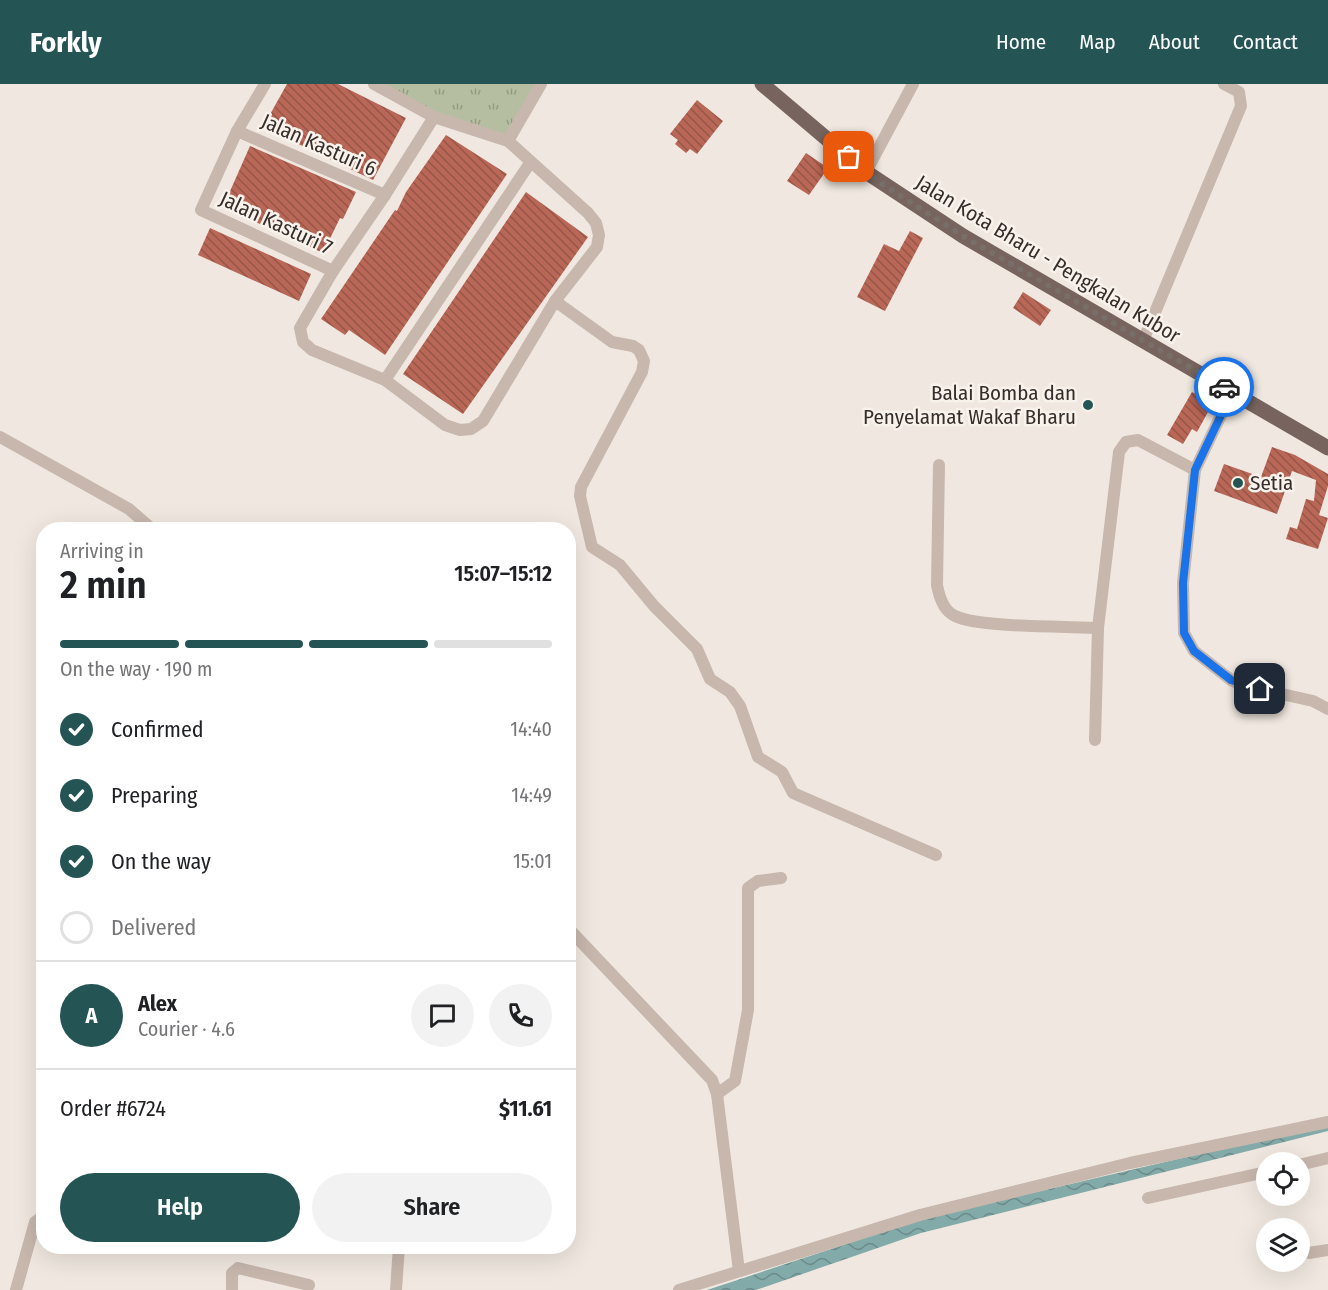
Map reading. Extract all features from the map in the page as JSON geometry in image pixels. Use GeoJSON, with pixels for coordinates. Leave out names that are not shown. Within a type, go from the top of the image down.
{"type":"FeatureCollection","features":[{"type":"Feature","properties":{"kind":"main road","name":"Jalan Kota Bharu - Pengkalan Kubor"},"geometry":{"type":"LineString","coordinates":[[762,84],[866,172],[963,236],[1328,448]]}},
{"type":"Feature","properties":{"kind":"street","name":"Jalan Kasturi 7"},"geometry":{"type":"LineString","coordinates":[[265,84],[237,130],[201,210],[333,271],[385,195],[434,117]]}},
{"type":"Feature","properties":{"kind":"street"},"geometry":{"type":"LineString","coordinates":[[333,271],[300,328],[303,342],[312,350],[385,380],[445,425],[460,430],[471,429],[483,421],[555,301],[597,247],[599,235],[596,224],[588,213],[508,141],[434,117],[374,84]]}},
{"type":"Feature","properties":{"kind":"street"},"geometry":{"type":"LineString","coordinates":[[508,141],[542,84]]}},
{"type":"Feature","properties":{"kind":"street"},"geometry":{"type":"LineString","coordinates":[[866,172],[913,84]]}},
{"type":"Feature","properties":{"kind":"street"},"geometry":{"type":"LineString","coordinates":[[1143,341],[1241,106],[1239,92],[1224,84]]}},
{"type":"Feature","properties":{"kind":"street","name":"Jalan Kasturi 6"},"geometry":{"type":"LineString","coordinates":[[237,130],[385,195]]}},
{"type":"Feature","properties":{"kind":"street"},"geometry":{"type":"LineString","coordinates":[[385,380],[530,163]]}},
{"type":"Feature","properties":{"kind":"street"},"geometry":{"type":"LineString","coordinates":[[555,301],[612,342],[633,346],[641,353],[644,361],[642,372],[581,487],[580,496],[591,547],[620,565],[654,606],[697,649],[710,679],[730,692],[740,706],[758,757],[782,772],[793,793],[936,855]]}},
{"type":"Feature","properties":{"kind":"street"},"geometry":{"type":"LineString","coordinates":[[1232,392],[1195,470],[1183,583],[1184,633],[1194,651],[1231,680],[1242,685],[1312,701],[1328,709]]}},
{"type":"Feature","properties":{"kind":"street"},"geometry":{"type":"LineString","coordinates":[[0,437],[129,509],[144,522]]}},
{"type":"Feature","properties":{"kind":"street"},"geometry":{"type":"LineString","coordinates":[[1095,740],[1098,628],[1118,458],[1122,446],[1132,440],[1144,442],[1195,470]]}},
{"type":"Feature","properties":{"kind":"street"},"geometry":{"type":"LineString","coordinates":[[939,465],[937,585],[939,597],[954,616],[979,622],[1098,628]]}},
{"type":"Feature","properties":{"kind":"street"},"geometry":{"type":"LineString","coordinates":[[717,1094],[735,1081],[748,1010],[748,888],[758,881],[781,878]]}},
{"type":"Feature","properties":{"kind":"street"},"geometry":{"type":"LineString","coordinates":[[576,936],[712,1080],[717,1094],[739,1270]]}},
{"type":"Feature","properties":{"kind":"street"},"geometry":{"type":"LineString","coordinates":[[679,1290],[920,1215],[1130,1163],[1328,1122]]}},
{"type":"Feature","properties":{"kind":"street"},"geometry":{"type":"LineString","coordinates":[[1310,1162],[1328,1158]]}},
{"type":"Feature","properties":{"kind":"street"},"geometry":{"type":"LineString","coordinates":[[1148,1198],[1256,1174]]}},
{"type":"Feature","properties":{"kind":"street"},"geometry":{"type":"LineString","coordinates":[[16,1290],[36,1221]]}},
{"type":"Feature","properties":{"kind":"street"},"geometry":{"type":"LineString","coordinates":[[1310,1253],[1328,1250]]}},
{"type":"Feature","properties":{"kind":"street"},"geometry":{"type":"LineString","coordinates":[[396,1290],[398,1254]]}},
{"type":"Feature","properties":{"kind":"street"},"geometry":{"type":"LineString","coordinates":[[232,1290],[232,1273],[238,1268],[309,1285]]}},
{"type":"Feature","properties":{"kind":"green space"},"geometry":{"type":"Polygon","coordinates":[[[374,84],[541,84],[509,140],[434,117],[374,84]]]}},
{"type":"Feature","properties":{"kind":"water"},"geometry":{"type":"Polygon","coordinates":[[[1328,1124],[1328,1131],[921,1233],[756,1290],[707,1290],[925,1218],[1328,1124]]]}},
{"type":"Feature","properties":{"kind":"building"},"geometry":{"type":"Polygon","coordinates":[[[287,84],[338,84],[406,118],[373,180],[263,127],[287,84]]]}},
{"type":"Feature","properties":{"kind":"building"},"geometry":{"type":"Polygon","coordinates":[[[697,100],[723,121],[697,154],[690,149],[686,153],[675,144],[678,140],[670,134],[697,100]]]}},
{"type":"Feature","properties":{"kind":"building"},"geometry":{"type":"Polygon","coordinates":[[[446,135],[507,174],[385,355],[349,330],[345,335],[321,319],[395,210],[397,211],[406,192],[446,135]]]}},
{"type":"Feature","properties":{"kind":"building"},"geometry":{"type":"Polygon","coordinates":[[[250,146],[356,192],[323,253],[223,207],[250,146]]]}},
{"type":"Feature","properties":{"kind":"building"},"geometry":{"type":"Polygon","coordinates":[[[806,153],[828,168],[809,195],[787,181],[806,153]]]}},
{"type":"Feature","properties":{"kind":"building"},"geometry":{"type":"Polygon","coordinates":[[[526,192],[588,237],[463,414],[403,374],[526,192]]]}},
{"type":"Feature","properties":{"kind":"building"},"geometry":{"type":"Polygon","coordinates":[[[210,228],[311,274],[299,301],[198,255],[210,228]]]}},
{"type":"Feature","properties":{"kind":"building"},"geometry":{"type":"Polygon","coordinates":[[[910,231],[923,238],[885,311],[857,297],[884,244],[899,251],[910,231]]]}},
{"type":"Feature","properties":{"kind":"building"},"geometry":{"type":"Polygon","coordinates":[[[1023,292],[1051,310],[1040,326],[1013,308],[1023,292]]]}},
{"type":"Feature","properties":{"kind":"building"},"geometry":{"type":"Polygon","coordinates":[[[1192,392],[1213,403],[1197,432],[1192,429],[1183,444],[1167,435],[1192,392]]]}},
{"type":"Feature","properties":{"kind":"building"},"geometry":{"type":"Polygon","coordinates":[[[1272,447],[1295,455],[1328,474],[1328,486],[1319,515],[1328,518],[1318,549],[1286,539],[1290,527],[1297,529],[1306,499],[1314,501],[1316,480],[1292,471],[1277,514],[1214,491],[1224,464],[1261,477],[1272,447]]]}},
{"type":"Feature","properties":{"kind":"way so far"},"geometry":{"type":"LineString","coordinates":[[849,157],[879,182],[963,236],[1224,387]]}},
{"type":"Feature","properties":{"kind":"place","name":"Balai Bomba dan Penyelamat Wakaf Bharu"},"geometry":{"type":"Point","coordinates":[1088,405]}},
{"type":"Feature","properties":{"kind":"place","name":"Setia"},"geometry":{"type":"Point","coordinates":[1238,483]}},
{"type":"Feature","properties":{"kind":"route"},"geometry":{"type":"LineString","coordinates":[[1224,387],[1232,392],[1195,470],[1183,583],[1184,633],[1194,651],[1231,680],[1260,689]]}}]}
